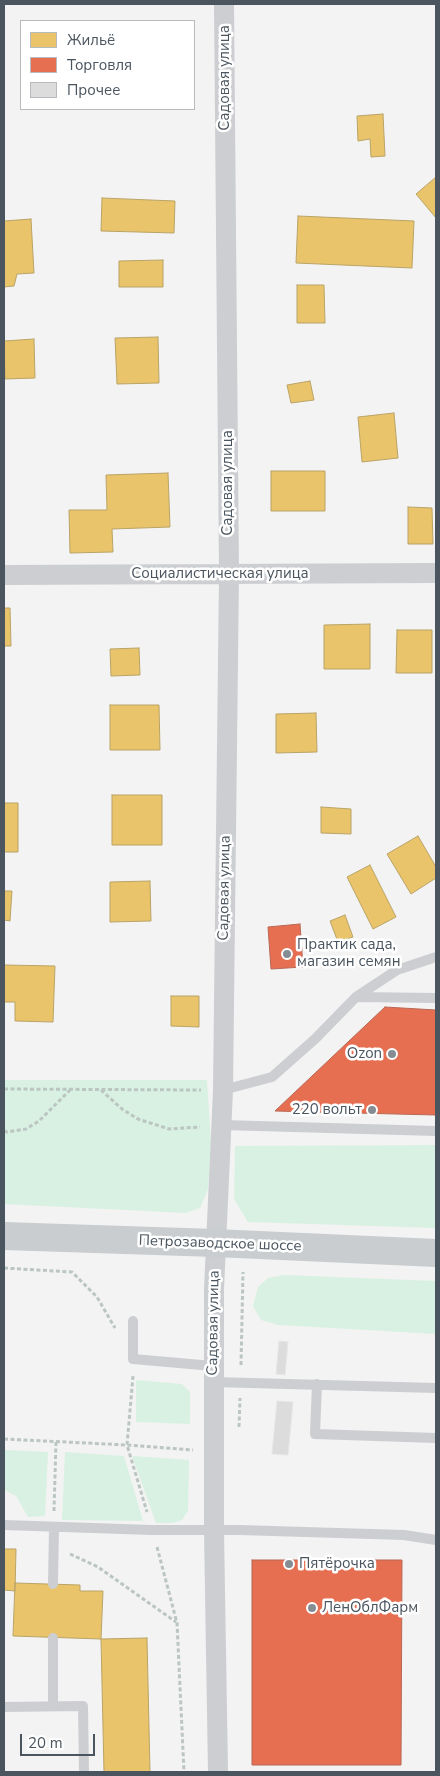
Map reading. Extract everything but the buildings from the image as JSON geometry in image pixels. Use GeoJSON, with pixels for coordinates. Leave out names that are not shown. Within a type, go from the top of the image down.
{"type":"FeatureCollection","features":[{"type":"Feature","properties":{"kind":"main road","name":"Петрозаводское шоссе"},"geometry":{"type":"LineString","coordinates":[[4,1236],[436,1253]]}},
{"type":"Feature","properties":{"kind":"street","name":"Садовая улица"},"geometry":{"type":"LineString","coordinates":[[218,1772],[213,1374],[215,1243],[223,1090],[229,574],[224,4]]}},
{"type":"Feature","properties":{"kind":"street","name":"Социалистическая улица"},"geometry":{"type":"LineString","coordinates":[[4,575],[436,573]]}},
{"type":"Feature","properties":{"kind":"lane"},"geometry":{"type":"LineString","coordinates":[[223,1090],[272,1077],[315,1039],[356,998],[397,970],[436,957]]}},
{"type":"Feature","properties":{"kind":"lane"},"geometry":{"type":"LineString","coordinates":[[356,998],[436,998]]}},
{"type":"Feature","properties":{"kind":"lane"},"geometry":{"type":"LineString","coordinates":[[222,1125],[436,1131]]}},
{"type":"Feature","properties":{"kind":"lane"},"geometry":{"type":"LineString","coordinates":[[133,1321],[133,1359],[213,1374],[316,1384],[436,1388]]}},
{"type":"Feature","properties":{"kind":"lane"},"geometry":{"type":"LineString","coordinates":[[316,1384],[315,1434],[436,1438]]}},
{"type":"Feature","properties":{"kind":"lane"},"geometry":{"type":"LineString","coordinates":[[4,1525],[404,1535],[436,1540]]}},
{"type":"Feature","properties":{"kind":"lane"},"geometry":{"type":"LineString","coordinates":[[53,1584],[54,1527]]}},
{"type":"Feature","properties":{"kind":"lane"},"geometry":{"type":"LineString","coordinates":[[53,1638],[53,1706]]}},
{"type":"Feature","properties":{"kind":"lane"},"geometry":{"type":"LineString","coordinates":[[4,1707],[83,1706],[84,1772]]}},
{"type":"Feature","properties":{"kind":"path"},"geometry":{"type":"LineString","coordinates":[[4,1089],[223,1090]]}},
{"type":"Feature","properties":{"kind":"path"},"geometry":{"type":"LineString","coordinates":[[4,1130],[8,1132],[26,1129],[39,1121],[70,1089]]}},
{"type":"Feature","properties":{"kind":"path"},"geometry":{"type":"LineString","coordinates":[[100,1089],[122,1109],[138,1119],[169,1129],[222,1125]]}},
{"type":"Feature","properties":{"kind":"path"},"geometry":{"type":"LineString","coordinates":[[4,1268],[72,1272],[97,1297],[133,1359],[127,1445],[177,1623],[184,1772]]}},
{"type":"Feature","properties":{"kind":"path"},"geometry":{"type":"LineString","coordinates":[[4,1439],[127,1445],[194,1451]]}},
{"type":"Feature","properties":{"kind":"path"},"geometry":{"type":"LineString","coordinates":[[54,1527],[56,1441]]}},
{"type":"Feature","properties":{"kind":"path"},"geometry":{"type":"LineString","coordinates":[[54,1547],[98,1567],[177,1623]]}},
{"type":"Feature","properties":{"kind":"green space"},"geometry":{"type":"Polygon","coordinates":[[[4,1080],[207,1080],[211,1141],[208,1189],[200,1208],[186,1213],[4,1204],[4,1080]]]}},
{"type":"Feature","properties":{"kind":"green space"},"geometry":{"type":"Polygon","coordinates":[[[436,1145],[436,1228],[248,1222],[234,1199],[235,1146],[436,1145]]]}},
{"type":"Feature","properties":{"kind":"green space"},"geometry":{"type":"Polygon","coordinates":[[[284,1275],[436,1281],[436,1334],[278,1325],[261,1320],[253,1306],[258,1287],[268,1278],[284,1275]]]}},
{"type":"Feature","properties":{"kind":"green space"},"geometry":{"type":"Polygon","coordinates":[[[136,1380],[182,1384],[190,1392],[190,1424],[136,1422],[136,1380]]]}},
{"type":"Feature","properties":{"kind":"green space"},"geometry":{"type":"Polygon","coordinates":[[[4,1450],[48,1452],[45,1516],[28,1517],[16,1496],[4,1490],[4,1450]]]}},
{"type":"Feature","properties":{"kind":"green space"},"geometry":{"type":"Polygon","coordinates":[[[65,1452],[124,1456],[143,1521],[62,1520],[65,1452]]]}},
{"type":"Feature","properties":{"kind":"green space"},"geometry":{"type":"Polygon","coordinates":[[[132,1456],[189,1460],[188,1511],[182,1520],[173,1523],[156,1523],[132,1456]]]}},
{"type":"Feature","properties":{"kind":"place","name":"Практик сада, магазин семян"},"geometry":{"type":"Point","coordinates":[287,954]}},
{"type":"Feature","properties":{"kind":"place","name":"Ozon"},"geometry":{"type":"Point","coordinates":[392,1054]}},
{"type":"Feature","properties":{"kind":"place","name":"220 вольт"},"geometry":{"type":"Point","coordinates":[372,1110]}},
{"type":"Feature","properties":{"kind":"place","name":"Пятёрочка"},"geometry":{"type":"Point","coordinates":[289,1564]}},
{"type":"Feature","properties":{"kind":"place","name":"ЛенОблФарм"},"geometry":{"type":"Point","coordinates":[312,1608]}}]}
